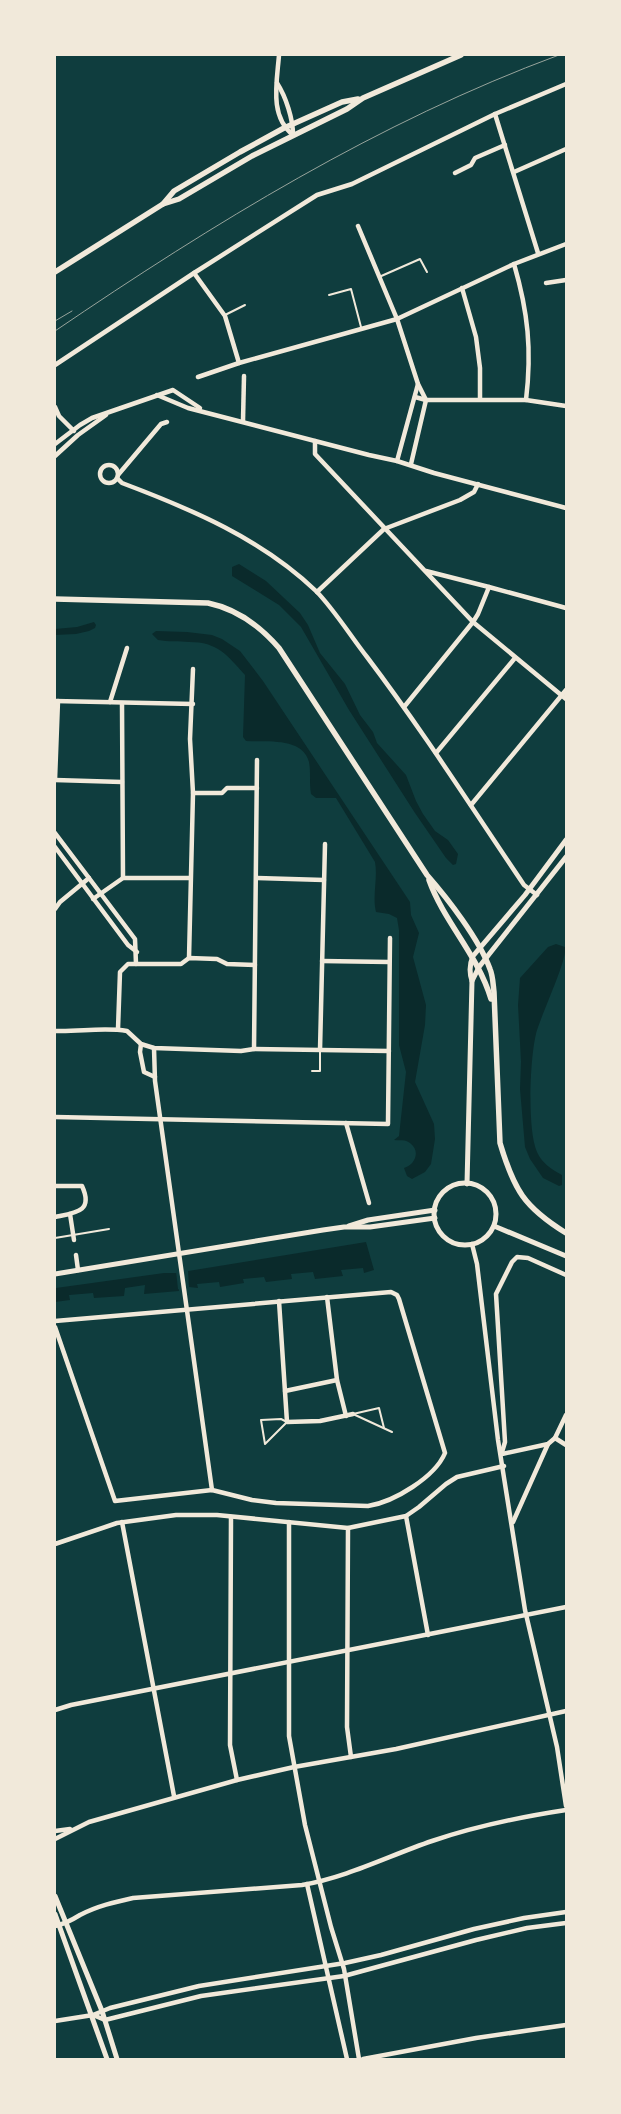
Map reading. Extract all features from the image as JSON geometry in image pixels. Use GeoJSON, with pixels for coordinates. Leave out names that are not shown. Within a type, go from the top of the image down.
{"type":"FeatureCollection","features":[{"type":"Feature","properties":{"kind":"main road"},"geometry":{"type":"LineString","coordinates":[[55,272],[163,204],[179,199],[252,156],[347,109],[363,98],[461,55]]}},
{"type":"Feature","properties":{"kind":"main road"},"geometry":{"type":"LineString","coordinates":[[163,204],[174,191],[284,128],[342,102],[363,98]]}},
{"type":"Feature","properties":{"kind":"main road"},"geometry":{"type":"LineString","coordinates":[[55,600],[208,603],[232,610],[245,617],[270,637],[279,648],[427,875],[443,894],[485,959],[492,977],[500,1143],[507,1165],[526,1203],[566,1233]]}},
{"type":"Feature","properties":{"kind":"main road"},"geometry":{"type":"LineString","coordinates":[[427,875],[434,895],[479,967],[493,1004]]}},
{"type":"Feature","properties":{"kind":"street"},"geometry":{"type":"LineString","coordinates":[[279,55],[276,102],[284,128],[293,136]]}},
{"type":"Feature","properties":{"kind":"street"},"geometry":{"type":"LineString","coordinates":[[277,83],[283,92],[293,125],[293,136]]}},
{"type":"Feature","properties":{"kind":"street"},"geometry":{"type":"LineString","coordinates":[[55,365],[194,273],[317,195],[352,184],[495,114],[566,84]]}},
{"type":"Feature","properties":{"kind":"street"},"geometry":{"type":"LineString","coordinates":[[495,114],[538,253]]}},
{"type":"Feature","properties":{"kind":"street"},"geometry":{"type":"LineString","coordinates":[[455,173],[471,165],[475,158],[505,146]]}},
{"type":"Feature","properties":{"kind":"street"},"geometry":{"type":"LineString","coordinates":[[514,172],[566,149]]}},
{"type":"Feature","properties":{"kind":"street"},"geometry":{"type":"LineString","coordinates":[[358,226],[397,319],[418,384],[426,400],[410,464]]}},
{"type":"Feature","properties":{"kind":"street"},"geometry":{"type":"LineString","coordinates":[[198,377],[239,363],[397,319],[538,253],[566,244]]}},
{"type":"Feature","properties":{"kind":"street"},"geometry":{"type":"LineString","coordinates":[[514,264],[522,291],[529,334],[530,365],[526,400]]}},
{"type":"Feature","properties":{"kind":"street"},"geometry":{"type":"LineString","coordinates":[[194,273],[225,316],[239,363]]}},
{"type":"Feature","properties":{"kind":"street"},"geometry":{"type":"LineString","coordinates":[[546,283],[566,280]]}},
{"type":"Feature","properties":{"kind":"street"},"geometry":{"type":"LineString","coordinates":[[462,288],[476,337],[480,368],[480,399]]}},
{"type":"Feature","properties":{"kind":"street"},"geometry":{"type":"LineString","coordinates":[[243,421],[244,376]]}},
{"type":"Feature","properties":{"kind":"street"},"geometry":{"type":"LineString","coordinates":[[397,461],[418,384]]}},
{"type":"Feature","properties":{"kind":"street"},"geometry":{"type":"LineString","coordinates":[[55,444],[92,418],[173,390],[203,410]]}},
{"type":"Feature","properties":{"kind":"street"},"geometry":{"type":"LineString","coordinates":[[157,395],[188,408],[203,410],[315,441],[410,464],[566,508]]}},
{"type":"Feature","properties":{"kind":"street"},"geometry":{"type":"LineString","coordinates":[[414,397],[426,400],[526,400],[566,406]]}},
{"type":"Feature","properties":{"kind":"street"},"geometry":{"type":"LineString","coordinates":[[55,407],[59,416],[78,435]]}},
{"type":"Feature","properties":{"kind":"street"},"geometry":{"type":"LineString","coordinates":[[55,456],[78,435],[109,413]]}},
{"type":"Feature","properties":{"kind":"street"},"geometry":{"type":"LineString","coordinates":[[167,422],[161,424],[117,477],[122,483],[193,511],[235,532],[288,568],[317,592],[404,707],[524,885],[537,895]]}},
{"type":"Feature","properties":{"kind":"street"},"geometry":{"type":"LineString","coordinates":[[315,441],[315,454],[473,622],[566,699]]}},
{"type":"Feature","properties":{"kind":"street"},"geometry":{"type":"LineString","coordinates":[[317,592],[384,528],[460,500],[474,492],[478,484]]}},
{"type":"Feature","properties":{"kind":"street"},"geometry":{"type":"LineString","coordinates":[[426,571],[566,608]]}},
{"type":"Feature","properties":{"kind":"street"},"geometry":{"type":"LineString","coordinates":[[404,707],[473,622],[489,587]]}},
{"type":"Feature","properties":{"kind":"street"},"geometry":{"type":"LineString","coordinates":[[110,702],[127,648]]}},
{"type":"Feature","properties":{"kind":"street"},"geometry":{"type":"LineString","coordinates":[[436,753],[515,658]]}},
{"type":"Feature","properties":{"kind":"street"},"geometry":{"type":"LineString","coordinates":[[189,958],[193,793],[190,740],[193,669]]}},
{"type":"Feature","properties":{"kind":"street"},"geometry":{"type":"LineString","coordinates":[[471,806],[566,690]]}},
{"type":"Feature","properties":{"kind":"street"},"geometry":{"type":"LineString","coordinates":[[122,782],[55,780],[56,701],[122,704],[193,704]]}},
{"type":"Feature","properties":{"kind":"street"},"geometry":{"type":"LineString","coordinates":[[122,704],[123,878]]}},
{"type":"Feature","properties":{"kind":"street"},"geometry":{"type":"LineString","coordinates":[[254,1049],[257,760]]}},
{"type":"Feature","properties":{"kind":"street"},"geometry":{"type":"LineString","coordinates":[[193,793],[222,793],[227,788],[257,788]]}},
{"type":"Feature","properties":{"kind":"street"},"geometry":{"type":"LineString","coordinates":[[55,833],[135,939],[136,964]]}},
{"type":"Feature","properties":{"kind":"street"},"geometry":{"type":"LineString","coordinates":[[467,1184],[472,981],[470,973],[473,956],[530,889],[566,840]]}},
{"type":"Feature","properties":{"kind":"street"},"geometry":{"type":"LineString","coordinates":[[320,1050],[325,844]]}},
{"type":"Feature","properties":{"kind":"street"},"geometry":{"type":"LineString","coordinates":[[55,848],[128,945],[137,952]]}},
{"type":"Feature","properties":{"kind":"street"},"geometry":{"type":"LineString","coordinates":[[472,981],[485,959],[566,857]]}},
{"type":"Feature","properties":{"kind":"street"},"geometry":{"type":"LineString","coordinates":[[55,909],[60,902],[89,878]]}},
{"type":"Feature","properties":{"kind":"street"},"geometry":{"type":"LineString","coordinates":[[94,899],[123,878],[190,878]]}},
{"type":"Feature","properties":{"kind":"street"},"geometry":{"type":"LineString","coordinates":[[257,878],[324,880]]}},
{"type":"Feature","properties":{"kind":"street"},"geometry":{"type":"LineString","coordinates":[[55,1117],[388,1124],[390,938]]}},
{"type":"Feature","properties":{"kind":"street"},"geometry":{"type":"LineString","coordinates":[[118,1029],[120,972],[128,964],[181,964],[189,958],[217,959],[227,964],[255,965]]}},
{"type":"Feature","properties":{"kind":"street"},"geometry":{"type":"LineString","coordinates":[[322,960],[389,962]]}},
{"type":"Feature","properties":{"kind":"street"},"geometry":{"type":"LineString","coordinates":[[55,1031],[118,1029],[128,1031],[141,1044],[154,1048],[241,1051],[254,1049],[389,1050]]}},
{"type":"Feature","properties":{"kind":"street"},"geometry":{"type":"LineString","coordinates":[[141,1044],[140,1052],[144,1072],[155,1077]]}},
{"type":"Feature","properties":{"kind":"street"},"geometry":{"type":"LineString","coordinates":[[154,1048],[155,1077],[212,1490]]}},
{"type":"Feature","properties":{"kind":"street"},"geometry":{"type":"LineString","coordinates":[[346,1123],[369,1203]]}},
{"type":"Feature","properties":{"kind":"street"},"geometry":{"type":"LineString","coordinates":[[467,1184],[480,1187],[490,1196],[495,1207],[494,1226],[484,1239],[472,1244],[458,1244],[445,1237],[437,1226],[435,1210],[442,1194],[457,1185],[467,1184]]}},
{"type":"Feature","properties":{"kind":"street"},"geometry":{"type":"LineString","coordinates":[[55,1186],[82,1186],[86,1195],[86,1205],[82,1210],[55,1217]]}},
{"type":"Feature","properties":{"kind":"street"},"geometry":{"type":"LineString","coordinates":[[55,1274],[179,1252],[344,1227],[368,1220],[435,1210]]}},
{"type":"Feature","properties":{"kind":"street"},"geometry":{"type":"LineString","coordinates":[[70,1214],[73,1238]]}},
{"type":"Feature","properties":{"kind":"street"},"geometry":{"type":"LineString","coordinates":[[344,1227],[370,1228],[435,1218]]}},
{"type":"Feature","properties":{"kind":"street"},"geometry":{"type":"LineString","coordinates":[[494,1226],[566,1256]]}},
{"type":"Feature","properties":{"kind":"street"},"geometry":{"type":"LineString","coordinates":[[472,1244],[477,1264],[498,1440],[504,1466],[526,1616],[557,1747],[566,1806]]}},
{"type":"Feature","properties":{"kind":"street"},"geometry":{"type":"LineString","coordinates":[[76,1255],[78,1270]]}},
{"type":"Feature","properties":{"kind":"street"},"geometry":{"type":"LineString","coordinates":[[502,1454],[505,1442],[496,1294],[512,1262],[518,1257],[528,1258],[566,1276]]}},
{"type":"Feature","properties":{"kind":"street"},"geometry":{"type":"LineString","coordinates":[[55,1321],[386,1291],[397,1295],[444,1445],[444,1455],[408,1491],[389,1500],[368,1506],[276,1503],[252,1500],[212,1490],[115,1501],[55,1327]]}},
{"type":"Feature","properties":{"kind":"street"},"geometry":{"type":"LineString","coordinates":[[326,1296],[337,1380],[346,1416]]}},
{"type":"Feature","properties":{"kind":"street"},"geometry":{"type":"LineString","coordinates":[[279,1301],[287,1422],[320,1422],[353,1414]]}},
{"type":"Feature","properties":{"kind":"street"},"geometry":{"type":"LineString","coordinates":[[285,1391],[337,1380]]}},
{"type":"Feature","properties":{"kind":"street"},"geometry":{"type":"LineString","coordinates":[[512,1523],[548,1444],[555,1438],[566,1416]]}},
{"type":"Feature","properties":{"kind":"street"},"geometry":{"type":"LineString","coordinates":[[555,1438],[566,1445]]}},
{"type":"Feature","properties":{"kind":"street"},"geometry":{"type":"LineString","coordinates":[[502,1454],[548,1444]]}},
{"type":"Feature","properties":{"kind":"street"},"geometry":{"type":"LineString","coordinates":[[55,1544],[122,1522],[176,1515],[232,1517],[348,1528],[406,1516],[446,1484],[458,1477],[504,1466]]}},
{"type":"Feature","properties":{"kind":"street"},"geometry":{"type":"LineString","coordinates":[[406,1516],[428,1635]]}},
{"type":"Feature","properties":{"kind":"street"},"geometry":{"type":"LineString","coordinates":[[232,1517],[230,1745],[237,1780]]}},
{"type":"Feature","properties":{"kind":"street"},"geometry":{"type":"LineString","coordinates":[[122,1522],[174,1796]]}},
{"type":"Feature","properties":{"kind":"street"},"geometry":{"type":"LineString","coordinates":[[289,1522],[289,1736],[318,1882],[342,1964],[359,2059]]}},
{"type":"Feature","properties":{"kind":"street"},"geometry":{"type":"LineString","coordinates":[[348,1528],[347,1727],[351,1757]]}},
{"type":"Feature","properties":{"kind":"street"},"geometry":{"type":"LineString","coordinates":[[55,1710],[71,1705],[566,1607]]}},
{"type":"Feature","properties":{"kind":"street"},"geometry":{"type":"LineString","coordinates":[[55,1839],[89,1822],[174,1796],[237,1780],[294,1767],[396,1750],[566,1711]]}},
{"type":"Feature","properties":{"kind":"street"},"geometry":{"type":"LineString","coordinates":[[57,1926],[66,1924],[80,1915],[113,1902],[133,1898],[318,1882],[358,1871],[431,1841],[477,1827],[521,1817],[566,1810]]}},
{"type":"Feature","properties":{"kind":"street"},"geometry":{"type":"LineString","coordinates":[[55,1831],[74,1828]]}},
{"type":"Feature","properties":{"kind":"street"},"geometry":{"type":"LineString","coordinates":[[307,1884],[348,2059]]}},
{"type":"Feature","properties":{"kind":"street"},"geometry":{"type":"LineString","coordinates":[[55,1896],[102,2010],[117,2059]]}},
{"type":"Feature","properties":{"kind":"street"},"geometry":{"type":"LineString","coordinates":[[55,2021],[93,2015],[102,2010],[199,1986],[342,1964],[474,1929],[524,1918],[566,1912]]}},
{"type":"Feature","properties":{"kind":"street"},"geometry":{"type":"LineString","coordinates":[[55,1914],[57,1926],[93,2015],[107,2059]]}},
{"type":"Feature","properties":{"kind":"street"},"geometry":{"type":"LineString","coordinates":[[93,2015],[105,2020],[201,1996],[330,1979],[526,1928],[566,1923]]}},
{"type":"Feature","properties":{"kind":"street"},"geometry":{"type":"LineString","coordinates":[[363,2059],[476,2038],[566,2025]]}},
{"type":"Feature","properties":{"kind":"lane"},"geometry":{"type":"LineString","coordinates":[[379,277],[420,259],[427,272]]}},
{"type":"Feature","properties":{"kind":"lane"},"geometry":{"type":"LineString","coordinates":[[328,295],[352,289],[362,329]]}},
{"type":"Feature","properties":{"kind":"lane"},"geometry":{"type":"LineString","coordinates":[[225,316],[245,305]]}},
{"type":"Feature","properties":{"kind":"lane"},"geometry":{"type":"LineString","coordinates":[[312,1071],[320,1071],[320,1050]]}},
{"type":"Feature","properties":{"kind":"lane"},"geometry":{"type":"LineString","coordinates":[[55,1238],[73,1238],[109,1229]]}},
{"type":"Feature","properties":{"kind":"lane"},"geometry":{"type":"LineString","coordinates":[[353,1414],[379,1408],[384,1428]]}},
{"type":"Feature","properties":{"kind":"lane"},"geometry":{"type":"LineString","coordinates":[[353,1414],[392,1432]]}},
{"type":"Feature","properties":{"kind":"lane"},"geometry":{"type":"LineString","coordinates":[[281,1419],[287,1422],[265,1444],[261,1420],[281,1419]]}},
{"type":"Feature","properties":{"kind":"water"},"geometry":{"type":"Polygon","coordinates":[[[239,564],[266,581],[300,613],[308,625],[320,653],[345,684],[360,715],[373,732],[377,743],[406,775],[423,814],[435,831],[448,840],[458,854],[456,864],[453,865],[446,858],[415,813],[349,710],[301,627],[279,605],[232,576],[232,567],[239,564]]]}},
{"type":"Feature","properties":{"kind":"water"},"geometry":{"type":"Polygon","coordinates":[[[94,622],[95,628],[89,631],[55,635],[55,629],[77,627],[94,622]]]}},
{"type":"Feature","properties":{"kind":"water"},"geometry":{"type":"Polygon","coordinates":[[[156,631],[212,635],[240,651],[263,681],[410,902],[411,915],[419,933],[413,957],[426,1005],[425,1025],[415,1082],[434,1124],[435,1139],[431,1164],[425,1172],[412,1179],[407,1176],[404,1168],[414,1161],[415,1150],[408,1142],[394,1140],[399,1136],[406,1072],[399,1045],[399,930],[397,918],[389,914],[376,912],[375,862],[336,798],[316,798],[311,794],[309,762],[299,748],[273,741],[246,741],[243,737],[245,675],[233,661],[215,647],[207,644],[158,640],[152,634],[156,631]]]}},
{"type":"Feature","properties":{"kind":"water"},"geometry":{"type":"Polygon","coordinates":[[[556,944],[565,947],[565,953],[536,1034],[531,1076],[531,1111],[534,1142],[537,1152],[547,1165],[562,1175],[562,1185],[559,1186],[543,1178],[530,1159],[525,1147],[520,1089],[521,1062],[518,1005],[520,978],[548,947],[556,944]]]}},
{"type":"Feature","properties":{"kind":"water"},"geometry":{"type":"Polygon","coordinates":[[[366,1242],[374,1270],[364,1273],[363,1268],[341,1270],[343,1276],[315,1279],[313,1272],[291,1274],[292,1279],[266,1282],[264,1277],[243,1279],[244,1283],[220,1287],[219,1282],[197,1284],[198,1288],[189,1287],[189,1285],[178,1286],[179,1291],[144,1294],[145,1285],[125,1288],[124,1296],[94,1298],[93,1293],[69,1295],[70,1300],[55,1302],[56,1288],[176,1273],[366,1242]]]}},
{"type":"Feature","properties":{"kind":"pier"},"geometry":{"type":"Polygon","coordinates":[[[188,1270],[189,1289],[178,1289],[176,1271],[188,1270]]]}},
{"type":"Feature","properties":{"kind":"tram line"},"geometry":{"type":"LineString","coordinates":[[55,331],[175,252],[237,214],[362,143],[426,111],[559,55]]}},
{"type":"Feature","properties":{"kind":"tram line"},"geometry":{"type":"LineString","coordinates":[[55,321],[72,311]]}}]}
